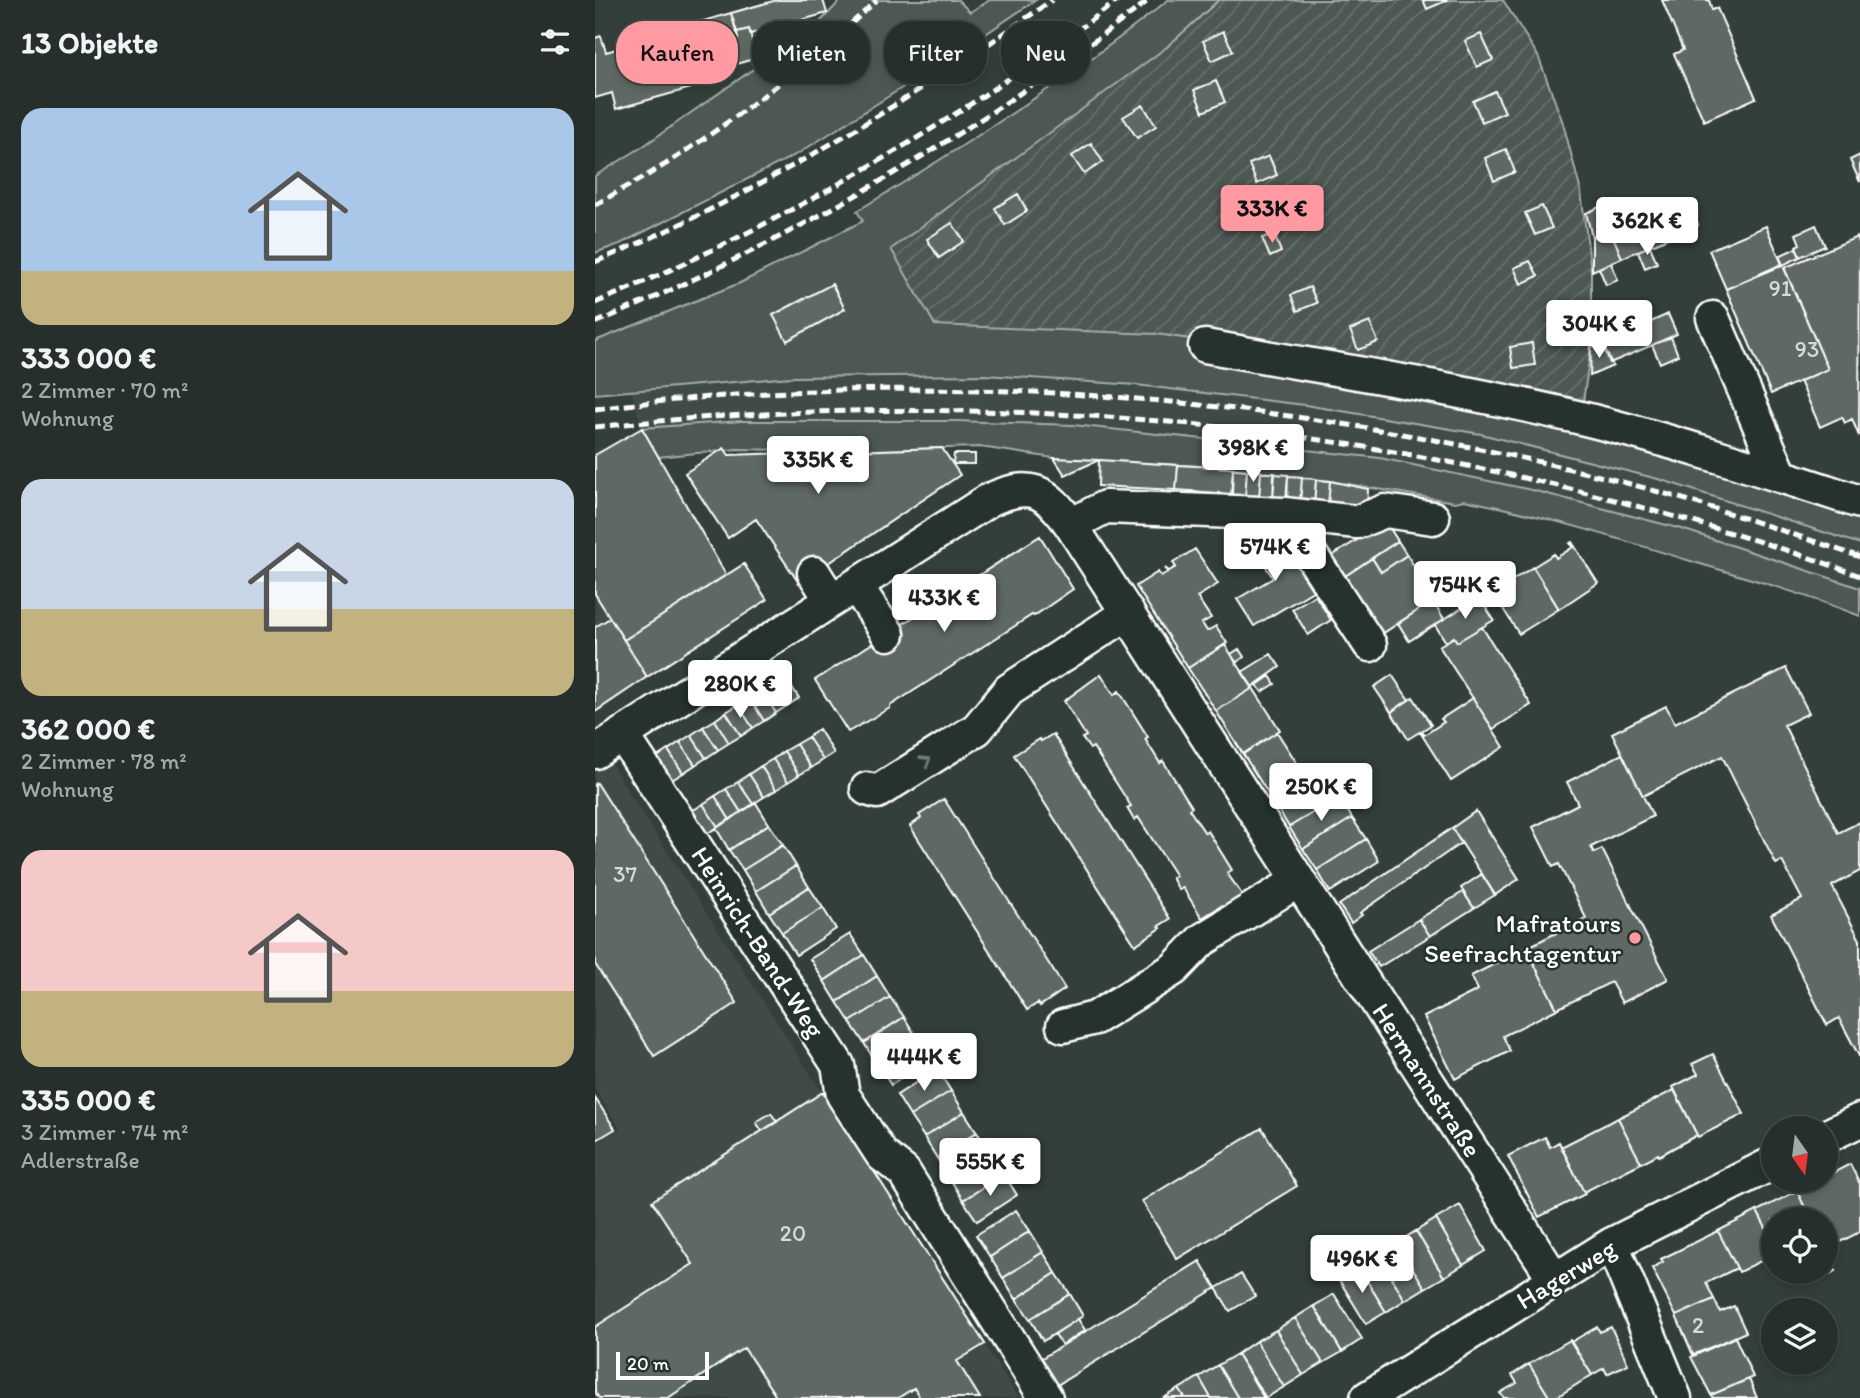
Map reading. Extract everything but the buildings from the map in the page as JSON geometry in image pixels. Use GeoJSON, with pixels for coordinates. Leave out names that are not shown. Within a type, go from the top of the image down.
{"type":"FeatureCollection","features":[{"type":"Feature","properties":{"kind":"street"},"geometry":{"type":"LineString","coordinates":[[1713,318],[1781,477]]}},
{"type":"Feature","properties":{"kind":"street"},"geometry":{"type":"LineString","coordinates":[[1205,346],[1580,418],[1860,502]]}},
{"type":"Feature","properties":{"kind":"street","name":"Hermannstraße"},"geometry":{"type":"LineString","coordinates":[[843,593],[989,500],[1006,493],[1025,489],[1044,494],[1059,508],[1555,1280]]}},
{"type":"Feature","properties":{"kind":"street"},"geometry":{"type":"LineString","coordinates":[[1071,525],[1105,507],[1285,514],[1357,522],[1385,510],[1433,518]]}},
{"type":"Feature","properties":{"kind":"street"},"geometry":{"type":"LineString","coordinates":[[1285,514],[1370,645]]}},
{"type":"Feature","properties":{"kind":"street"},"geometry":{"type":"LineString","coordinates":[[814,573],[843,593],[887,634]]}},
{"type":"Feature","properties":{"kind":"street"},"geometry":{"type":"LineString","coordinates":[[595,752],[843,593]]}},
{"type":"Feature","properties":{"kind":"street"},"geometry":{"type":"LineString","coordinates":[[867,789],[877,792],[977,729],[1009,690],[1128,613]]}},
{"type":"Feature","properties":{"kind":"street","name":"Heinrich-Band-Weg"},"geometry":{"type":"LineString","coordinates":[[622,734],[838,1065],[843,1095],[882,1155],[904,1172],[1045,1398]]}},
{"type":"Feature","properties":{"kind":"street"},"geometry":{"type":"LineString","coordinates":[[1063,1026],[1094,1018],[1174,968],[1202,940],[1298,881]]}},
{"type":"Feature","properties":{"kind":"street"},"geometry":{"type":"LineString","coordinates":[[1838,1131],[1860,1120]]}},
{"type":"Feature","properties":{"kind":"street","name":"Hagerweg"},"geometry":{"type":"LineString","coordinates":[[1367,1398],[1612,1244],[1761,1169]]}},
{"type":"Feature","properties":{"kind":"street"},"geometry":{"type":"LineString","coordinates":[[1612,1244],[1675,1398]]}},
{"type":"Feature","properties":{"kind":"shaded area"},"geometry":{"type":"Polygon","coordinates":[[[841,0],[958,0],[970,12],[990,0],[1036,0],[1001,21],[987,33],[987,21],[884,21],[884,84],[908,84],[799,153],[620,244],[595,253],[595,176],[642,147],[732,84],[738,84],[738,80],[752,70],[752,84],[870,84],[870,21],[821,21],[841,0]]]}},
{"type":"Feature","properties":{"kind":"shaded area"},"geometry":{"type":"Polygon","coordinates":[[[1168,0],[1219,0],[1167,47],[1157,334],[1203,341],[1465,400],[1860,511],[1860,544],[1662,480],[1481,434],[1305,405],[1136,385],[985,375],[791,377],[595,394],[595,341],[740,283],[863,221],[857,211],[1054,84],[1090,84],[1090,59],[1168,0]]]}},
{"type":"Feature","properties":{"kind":"shaded area"},"geometry":{"type":"Polygon","coordinates":[[[1219,0],[1503,0],[1538,56],[1563,123],[1581,192],[1591,271],[1591,347],[1582,409],[1300,355],[1157,334],[935,325],[891,249],[1167,47],[1219,0]]]}},
{"type":"Feature","properties":{"kind":"shaded area"},"geometry":{"type":"Polygon","coordinates":[[[985,375],[1136,385],[1305,405],[1481,434],[1662,480],[1860,544],[1860,588],[1682,529],[1380,458],[1073,425],[957,421],[741,421],[643,428],[725,575],[744,564],[767,600],[595,712],[595,455],[642,428],[631,390],[791,377],[985,375]]]}},
{"type":"Feature","properties":{"kind":"shaded area"},"geometry":{"type":"Polygon","coordinates":[[[741,421],[957,421],[1073,425],[1380,458],[1536,491],[1682,529],[1860,588],[1860,616],[1610,536],[1464,500],[1455,502],[1233,468],[1054,458],[980,447],[843,451],[737,449],[658,457],[642,428],[741,421]]]}},
{"type":"Feature","properties":{"kind":"shaded area"},"geometry":{"type":"Polygon","coordinates":[[[595,736],[1019,1398],[595,1398],[595,1144],[620,1128],[595,1089],[595,736]]]}},
{"type":"Feature","properties":{"kind":"railway"},"geometry":{"type":"LineString","coordinates":[[595,205],[672,160],[734,118],[807,61],[877,0]]}},
{"type":"Feature","properties":{"kind":"railway"},"geometry":{"type":"LineString","coordinates":[[595,262],[715,207],[831,144],[888,110],[1052,0]]}},
{"type":"Feature","properties":{"kind":"railway"},"geometry":{"type":"LineString","coordinates":[[595,303],[733,240],[866,168],[995,88],[1118,0]]}},
{"type":"Feature","properties":{"kind":"railway"},"geometry":{"type":"LineString","coordinates":[[595,323],[741,256],[883,180],[1019,94],[1149,0]]}},
{"type":"Feature","properties":{"kind":"railway"},"geometry":{"type":"LineString","coordinates":[[595,409],[720,396],[846,390],[972,390],[1098,396],[1224,408],[1348,425],[1472,447],[1595,475],[1695,503],[1860,557]]}},
{"type":"Feature","properties":{"kind":"railway"},"geometry":{"type":"LineString","coordinates":[[595,427],[732,416],[869,411],[1005,412],[1140,420],[1275,434],[1409,455],[1543,482],[1676,517],[1860,576]]}},
{"type":"Feature","properties":{"kind":"place","name":"Mafratours Seefrachtagentur"},"geometry":{"type":"Point","coordinates":[1635,938]}}]}
